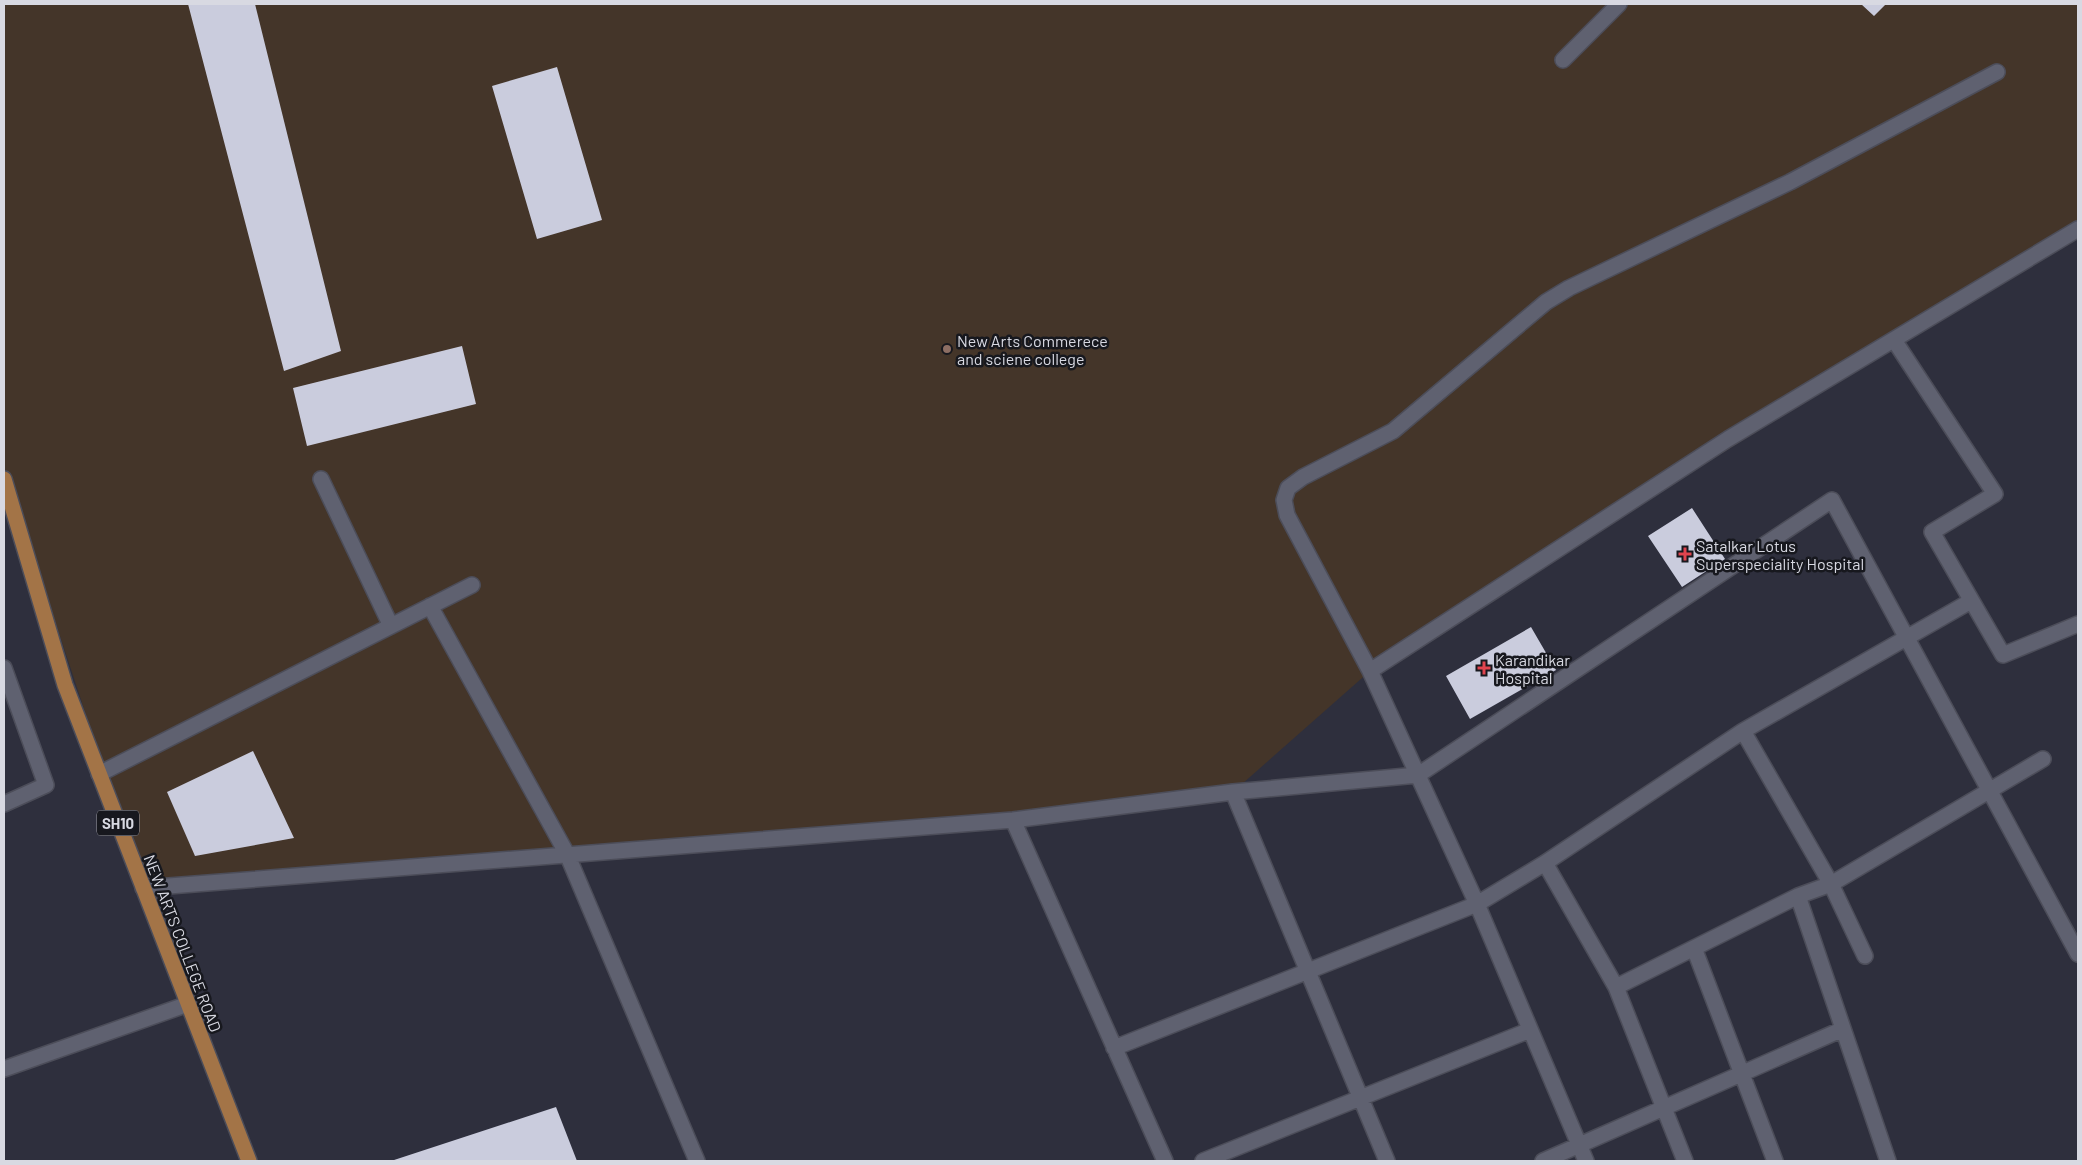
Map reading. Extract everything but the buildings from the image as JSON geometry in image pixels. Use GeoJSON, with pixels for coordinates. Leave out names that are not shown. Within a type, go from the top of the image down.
{"type":"FeatureCollection","features":[{"type":"Feature","properties":{"kind":"main road","name":"NEW ARTS COLLEGE ROAD"},"geometry":{"type":"LineString","coordinates":[[4,480],[65,685],[249,1161]]}},
{"type":"Feature","properties":{"kind":"street"},"geometry":{"type":"LineString","coordinates":[[1563,60],[1619,4]]}},
{"type":"Feature","properties":{"kind":"street"},"geometry":{"type":"LineString","coordinates":[[1586,1161],[1477,904],[1370,671],[1287,515],[1284,500],[1288,488],[1303,477],[1393,431],[1546,302],[1569,288],[1790,182],[1997,72]]}},
{"type":"Feature","properties":{"kind":"street"},"geometry":{"type":"LineString","coordinates":[[1370,671],[1728,439],[2078,228]]}},
{"type":"Feature","properties":{"kind":"street"},"geometry":{"type":"LineString","coordinates":[[1894,340],[1995,494],[1932,532],[2003,655],[2078,624]]}},
{"type":"Feature","properties":{"kind":"street"},"geometry":{"type":"LineString","coordinates":[[322,478],[391,626]]}},
{"type":"Feature","properties":{"kind":"street"},"geometry":{"type":"LineString","coordinates":[[143,888],[1012,820],[1233,792],[1418,775],[1832,500],[1908,637],[2078,954]]}},
{"type":"Feature","properties":{"kind":"street"},"geometry":{"type":"LineString","coordinates":[[99,774],[472,586]]}},
{"type":"Feature","properties":{"kind":"street"},"geometry":{"type":"LineString","coordinates":[[1114,1048],[1477,904],[1545,863],[1743,731],[1971,600]]}},
{"type":"Feature","properties":{"kind":"street"},"geometry":{"type":"LineString","coordinates":[[430,606],[567,854],[697,1161]]}},
{"type":"Feature","properties":{"kind":"street"},"geometry":{"type":"LineString","coordinates":[[4,668],[46,785],[4,804]]}},
{"type":"Feature","properties":{"kind":"street"},"geometry":{"type":"LineString","coordinates":[[1743,731],[1831,884],[1865,956]]}},
{"type":"Feature","properties":{"kind":"street"},"geometry":{"type":"LineString","coordinates":[[1616,987],[1798,896],[1831,884],[1991,791],[2043,758]]}},
{"type":"Feature","properties":{"kind":"street"},"geometry":{"type":"LineString","coordinates":[[1233,792],[1387,1161]]}},
{"type":"Feature","properties":{"kind":"street"},"geometry":{"type":"LineString","coordinates":[[1012,820],[1165,1161]]}},
{"type":"Feature","properties":{"kind":"street"},"geometry":{"type":"LineString","coordinates":[[1545,863],[1616,987],[1685,1161]]}},
{"type":"Feature","properties":{"kind":"street"},"geometry":{"type":"LineString","coordinates":[[1798,896],[1888,1161]]}},
{"type":"Feature","properties":{"kind":"street"},"geometry":{"type":"LineString","coordinates":[[1694,948],[1775,1161]]}},
{"type":"Feature","properties":{"kind":"street"},"geometry":{"type":"LineString","coordinates":[[4,1069],[188,1004]]}},
{"type":"Feature","properties":{"kind":"street"},"geometry":{"type":"LineString","coordinates":[[1543,1161],[1843,1029]]}},
{"type":"Feature","properties":{"kind":"street"},"geometry":{"type":"LineString","coordinates":[[1203,1161],[1530,1030]]}},
{"type":"Feature","properties":{"kind":"shaded area","name":"New Arts Commerece and sciene college"},"geometry":{"type":"Polygon","coordinates":[[[4,4],[2078,4],[2078,233],[1370,671],[1233,792],[1013,820],[143,888],[4,466],[4,4]]]}},
{"type":"Feature","properties":{"kind":"place","name":"New Arts Commerece and sciene college"},"geometry":{"type":"Point","coordinates":[947,349]}},
{"type":"Feature","properties":{"kind":"place","name":"Satalkar Lotus Superspeciality Hospital"},"geometry":{"type":"Point","coordinates":[1685,554]}},
{"type":"Feature","properties":{"kind":"place","name":"Karandikar Hospital"},"geometry":{"type":"Point","coordinates":[1484,668]}}]}
